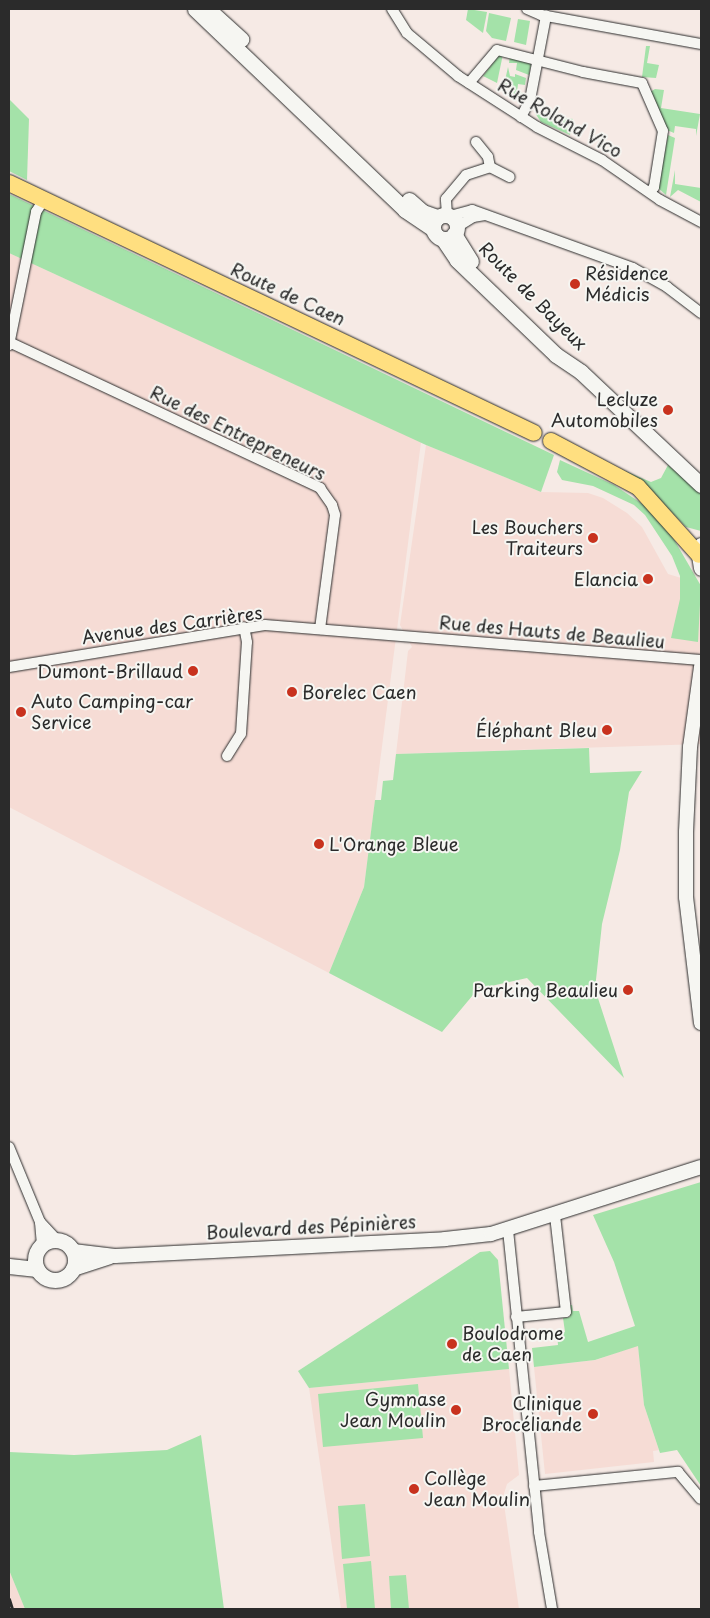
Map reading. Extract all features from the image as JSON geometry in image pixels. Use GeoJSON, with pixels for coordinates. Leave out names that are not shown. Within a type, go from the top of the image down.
{"type":"FeatureCollection","features":[{"type":"Feature","properties":{"kind":"main road","name":"Route de Bayeux"},"geometry":{"type":"LineString","coordinates":[[196,9],[405,210],[446,225]]}},
{"type":"Feature","properties":{"kind":"main road","name":"Route de Bayeux"},"geometry":{"type":"LineString","coordinates":[[208,9],[415,206],[446,225],[457,260],[556,355],[581,372],[701,485]]}},
{"type":"Feature","properties":{"kind":"main road","name":"Route de Caen"},"geometry":{"type":"LineString","coordinates":[[9,182],[551,441]]}},
{"type":"Feature","properties":{"kind":"main road"},"geometry":{"type":"LineString","coordinates":[[551,441],[638,487],[700,556]]}},
{"type":"Feature","properties":{"kind":"main road"},"geometry":{"type":"LineString","coordinates":[[677,529],[701,536]]}},
{"type":"Feature","properties":{"kind":"main road"},"geometry":{"type":"LineString","coordinates":[[12,1266],[36,1266],[42,1244],[57,1240]]}},
{"type":"Feature","properties":{"kind":"main road","name":"Boulevard des Pépinières"},"geometry":{"type":"LineString","coordinates":[[57,1240],[73,1251]]}},
{"type":"Feature","properties":{"kind":"main road"},"geometry":{"type":"LineString","coordinates":[[73,1251],[73,1269]]}},
{"type":"Feature","properties":{"kind":"main road","name":"Boulevard des Pépinières"},"geometry":{"type":"LineString","coordinates":[[36,1266],[45,1278],[56,1280],[68,1276],[73,1269]]}},
{"type":"Feature","properties":{"kind":"street","name":"Rue Roland Vico"},"geometry":{"type":"LineString","coordinates":[[392,9],[407,33],[470,83],[521,118],[602,160],[650,192],[701,222]]}},
{"type":"Feature","properties":{"kind":"street"},"geometry":{"type":"LineString","coordinates":[[527,9],[530,13],[701,44]]}},
{"type":"Feature","properties":{"kind":"street"},"geometry":{"type":"LineString","coordinates":[[521,118],[530,100],[546,16]]}},
{"type":"Feature","properties":{"kind":"street"},"geometry":{"type":"LineString","coordinates":[[470,83],[497,50],[537,61],[642,83],[663,131],[650,192]]}},
{"type":"Feature","properties":{"kind":"street"},"geometry":{"type":"LineString","coordinates":[[476,142],[488,157],[490,166],[510,177]]}},
{"type":"Feature","properties":{"kind":"street"},"geometry":{"type":"LineString","coordinates":[[490,166],[466,175],[457,183],[446,199],[446,225],[486,215],[633,268],[667,287],[701,313]]}},
{"type":"Feature","properties":{"kind":"street"},"geometry":{"type":"LineString","coordinates":[[9,344],[36,212],[44,199]]}},
{"type":"Feature","properties":{"kind":"street","name":"Rue des Entrepreneurs"},"geometry":{"type":"LineString","coordinates":[[9,344],[320,488],[332,505],[335,515],[320,630]]}},
{"type":"Feature","properties":{"kind":"street","name":"Avenue des Carrières"},"geometry":{"type":"LineString","coordinates":[[9,667],[265,625],[401,636]]}},
{"type":"Feature","properties":{"kind":"street"},"geometry":{"type":"LineString","coordinates":[[227,756],[241,734],[247,642],[244,627]]}},
{"type":"Feature","properties":{"kind":"street","name":"Rue des Hauts de Beaulieu"},"geometry":{"type":"LineString","coordinates":[[401,636],[701,660]]}},
{"type":"Feature","properties":{"kind":"street"},"geometry":{"type":"LineString","coordinates":[[701,667],[690,747],[686,832],[686,897],[701,1023]]}},
{"type":"Feature","properties":{"kind":"street"},"geometry":{"type":"LineString","coordinates":[[9,1147],[40,1222],[42,1244]]}},
{"type":"Feature","properties":{"kind":"street","name":"Boulevard des Pépinières"},"geometry":{"type":"LineString","coordinates":[[73,1251],[115,1256],[445,1239],[508,1230],[701,1167]]}},
{"type":"Feature","properties":{"kind":"street"},"geometry":{"type":"LineString","coordinates":[[516,1317],[566,1312],[555,1215]]}},
{"type":"Feature","properties":{"kind":"street"},"geometry":{"type":"LineString","coordinates":[[40,1222],[57,1240]]}},
{"type":"Feature","properties":{"kind":"street"},"geometry":{"type":"LineString","coordinates":[[508,1230],[534,1486],[552,1609]]}},
{"type":"Feature","properties":{"kind":"street","name":"Boulevard des Pépinières"},"geometry":{"type":"LineString","coordinates":[[73,1269],[115,1256]]}},
{"type":"Feature","properties":{"kind":"street"},"geometry":{"type":"LineString","coordinates":[[534,1486],[678,1472],[701,1499]]}},
{"type":"Feature","properties":{"kind":"shaded area"},"geometry":{"type":"Polygon","coordinates":[[[9,253],[421,442],[364,887],[329,973],[9,807],[9,253]]]}},
{"type":"Feature","properties":{"kind":"shaded area"},"geometry":{"type":"Polygon","coordinates":[[[426,445],[541,492],[588,493],[603,498],[627,513],[642,527],[668,574],[701,584],[701,744],[396,754],[408,651],[412,647],[400,625],[426,445]]]}},
{"type":"Feature","properties":{"kind":"shaded area","name":"Clinique Brocéliande"},"geometry":{"type":"Polygon","coordinates":[[[638,1345],[644,1405],[659,1450],[653,1451],[654,1462],[545,1474],[534,1367],[596,1360],[638,1345]]]}},
{"type":"Feature","properties":{"kind":"shaded area","name":"Collège Jean Moulin"},"geometry":{"type":"Polygon","coordinates":[[[509,1369],[519,1475],[507,1484],[503,1497],[519,1609],[341,1609],[309,1388],[509,1369]]]}},
{"type":"Feature","properties":{"kind":"shaded area"},"geometry":{"type":"Polygon","coordinates":[[[9,1570],[17,1589],[25,1609],[9,1609],[9,1570]]]}},
{"type":"Feature","properties":{"kind":"green space"},"geometry":{"type":"Polygon","coordinates":[[[468,9],[487,12],[483,33],[466,20],[468,9]]]}},
{"type":"Feature","properties":{"kind":"green space"},"geometry":{"type":"Polygon","coordinates":[[[489,13],[511,18],[506,41],[492,38],[486,31],[489,13]]]}},
{"type":"Feature","properties":{"kind":"green space"},"geometry":{"type":"Polygon","coordinates":[[[518,19],[530,21],[526,45],[514,42],[518,19]]]}},
{"type":"Feature","properties":{"kind":"green space"},"geometry":{"type":"Polygon","coordinates":[[[646,46],[650,46],[647,63],[659,65],[656,78],[642,77],[646,46]]]}},
{"type":"Feature","properties":{"kind":"green space"},"geometry":{"type":"Polygon","coordinates":[[[500,54],[503,54],[497,83],[483,76],[500,54]]]}},
{"type":"Feature","properties":{"kind":"green space"},"geometry":{"type":"Polygon","coordinates":[[[510,55],[527,59],[531,65],[529,75],[516,70],[517,63],[509,63],[510,55]]]}},
{"type":"Feature","properties":{"kind":"green space"},"geometry":{"type":"Polygon","coordinates":[[[508,67],[510,76],[515,77],[515,74],[526,78],[525,85],[518,84],[517,92],[523,93],[521,100],[504,85],[508,67]]]}},
{"type":"Feature","properties":{"kind":"green space"},"geometry":{"type":"Polygon","coordinates":[[[655,89],[664,90],[661,108],[700,114],[696,136],[696,129],[675,126],[674,133],[667,130],[650,92],[655,89]]]}},
{"type":"Feature","properties":{"kind":"green space"},"geometry":{"type":"Polygon","coordinates":[[[9,99],[29,119],[27,180],[9,171],[9,99]]]}},
{"type":"Feature","properties":{"kind":"green space"},"geometry":{"type":"Polygon","coordinates":[[[535,113],[573,119],[570,135],[541,122],[535,113]]]}},
{"type":"Feature","properties":{"kind":"green space"},"geometry":{"type":"Polygon","coordinates":[[[668,135],[675,138],[666,195],[658,188],[668,135]]]}},
{"type":"Feature","properties":{"kind":"green space"},"geometry":{"type":"Polygon","coordinates":[[[675,170],[675,184],[701,188],[701,202],[678,190],[670,197],[675,170]]]}},
{"type":"Feature","properties":{"kind":"green space"},"geometry":{"type":"Polygon","coordinates":[[[9,194],[554,455],[541,492],[426,445],[9,253],[9,194]]]}},
{"type":"Feature","properties":{"kind":"green space"},"geometry":{"type":"Polygon","coordinates":[[[560,460],[614,485],[650,509],[672,536],[701,586],[698,642],[671,638],[680,599],[680,576],[672,556],[645,515],[634,505],[593,486],[562,480],[557,472],[560,460]]]}},
{"type":"Feature","properties":{"kind":"green space"},"geometry":{"type":"Polygon","coordinates":[[[668,465],[701,492],[701,531],[686,527],[652,492],[623,470],[651,482],[661,478],[668,465]]]}},
{"type":"Feature","properties":{"kind":"green space"},"geometry":{"type":"Polygon","coordinates":[[[589,748],[590,773],[642,771],[629,792],[620,850],[602,924],[595,989],[624,1078],[527,978],[478,989],[442,1032],[329,973],[364,887],[375,800],[381,800],[383,781],[393,780],[396,754],[589,748]]]}},
{"type":"Feature","properties":{"kind":"green space"},"geometry":{"type":"Polygon","coordinates":[[[701,1182],[701,1486],[677,1450],[660,1453],[644,1405],[638,1346],[595,1360],[534,1367],[532,1348],[558,1345],[557,1333],[565,1332],[563,1318],[570,1317],[569,1305],[572,1305],[573,1311],[579,1311],[588,1342],[635,1326],[614,1262],[593,1215],[701,1182]]]}},
{"type":"Feature","properties":{"kind":"green space","name":"Boulodrome de Caen"},"geometry":{"type":"Polygon","coordinates":[[[490,1251],[498,1260],[509,1369],[309,1388],[298,1371],[480,1252],[490,1251]]]}},
{"type":"Feature","properties":{"kind":"green space"},"geometry":{"type":"Polygon","coordinates":[[[418,1384],[423,1438],[323,1447],[318,1394],[418,1384]]]}},
{"type":"Feature","properties":{"kind":"green space"},"geometry":{"type":"Polygon","coordinates":[[[201,1435],[224,1609],[25,1609],[9,1570],[9,1452],[74,1455],[167,1450],[201,1435]]]}},
{"type":"Feature","properties":{"kind":"green space"},"geometry":{"type":"Polygon","coordinates":[[[365,1504],[370,1556],[342,1559],[338,1506],[365,1504]]]}},
{"type":"Feature","properties":{"kind":"green space"},"geometry":{"type":"Polygon","coordinates":[[[371,1561],[375,1609],[347,1609],[343,1564],[371,1561]]]}},
{"type":"Feature","properties":{"kind":"green space"},"geometry":{"type":"Polygon","coordinates":[[[406,1575],[409,1609],[391,1609],[389,1576],[406,1575]]]}},
{"type":"Feature","properties":{"kind":"railway"},"geometry":{"type":"LineString","coordinates":[[9,1599],[12,1609]]}},
{"type":"Feature","properties":{"kind":"place","name":"Résidence Médicis"},"geometry":{"type":"Point","coordinates":[575,284]}},
{"type":"Feature","properties":{"kind":"place","name":"Lecluze Automobiles"},"geometry":{"type":"Point","coordinates":[668,410]}},
{"type":"Feature","properties":{"kind":"place","name":"Les Bouchers Traiteurs"},"geometry":{"type":"Point","coordinates":[593,538]}},
{"type":"Feature","properties":{"kind":"place","name":"Elancia"},"geometry":{"type":"Point","coordinates":[648,579]}},
{"type":"Feature","properties":{"kind":"place","name":"Dumont-Brillaud"},"geometry":{"type":"Point","coordinates":[193,671]}},
{"type":"Feature","properties":{"kind":"place","name":"Borelec Caen"},"geometry":{"type":"Point","coordinates":[292,692]}},
{"type":"Feature","properties":{"kind":"place","name":"Auto Camping-car Service"},"geometry":{"type":"Point","coordinates":[21,712]}},
{"type":"Feature","properties":{"kind":"place","name":"Éléphant Bleu"},"geometry":{"type":"Point","coordinates":[607,730]}},
{"type":"Feature","properties":{"kind":"place","name":"L'Orange Bleue"},"geometry":{"type":"Point","coordinates":[319,844]}},
{"type":"Feature","properties":{"kind":"place","name":"Parking Beaulieu"},"geometry":{"type":"Point","coordinates":[628,990]}},
{"type":"Feature","properties":{"kind":"place","name":"Boulodrome de Caen"},"geometry":{"type":"Point","coordinates":[452,1344]}},
{"type":"Feature","properties":{"kind":"place","name":"Gymnase Jean Moulin"},"geometry":{"type":"Point","coordinates":[456,1410]}},
{"type":"Feature","properties":{"kind":"place","name":"Clinique Brocéliande"},"geometry":{"type":"Point","coordinates":[593,1414]}},
{"type":"Feature","properties":{"kind":"place","name":"Collège Jean Moulin"},"geometry":{"type":"Point","coordinates":[414,1489]}}]}
